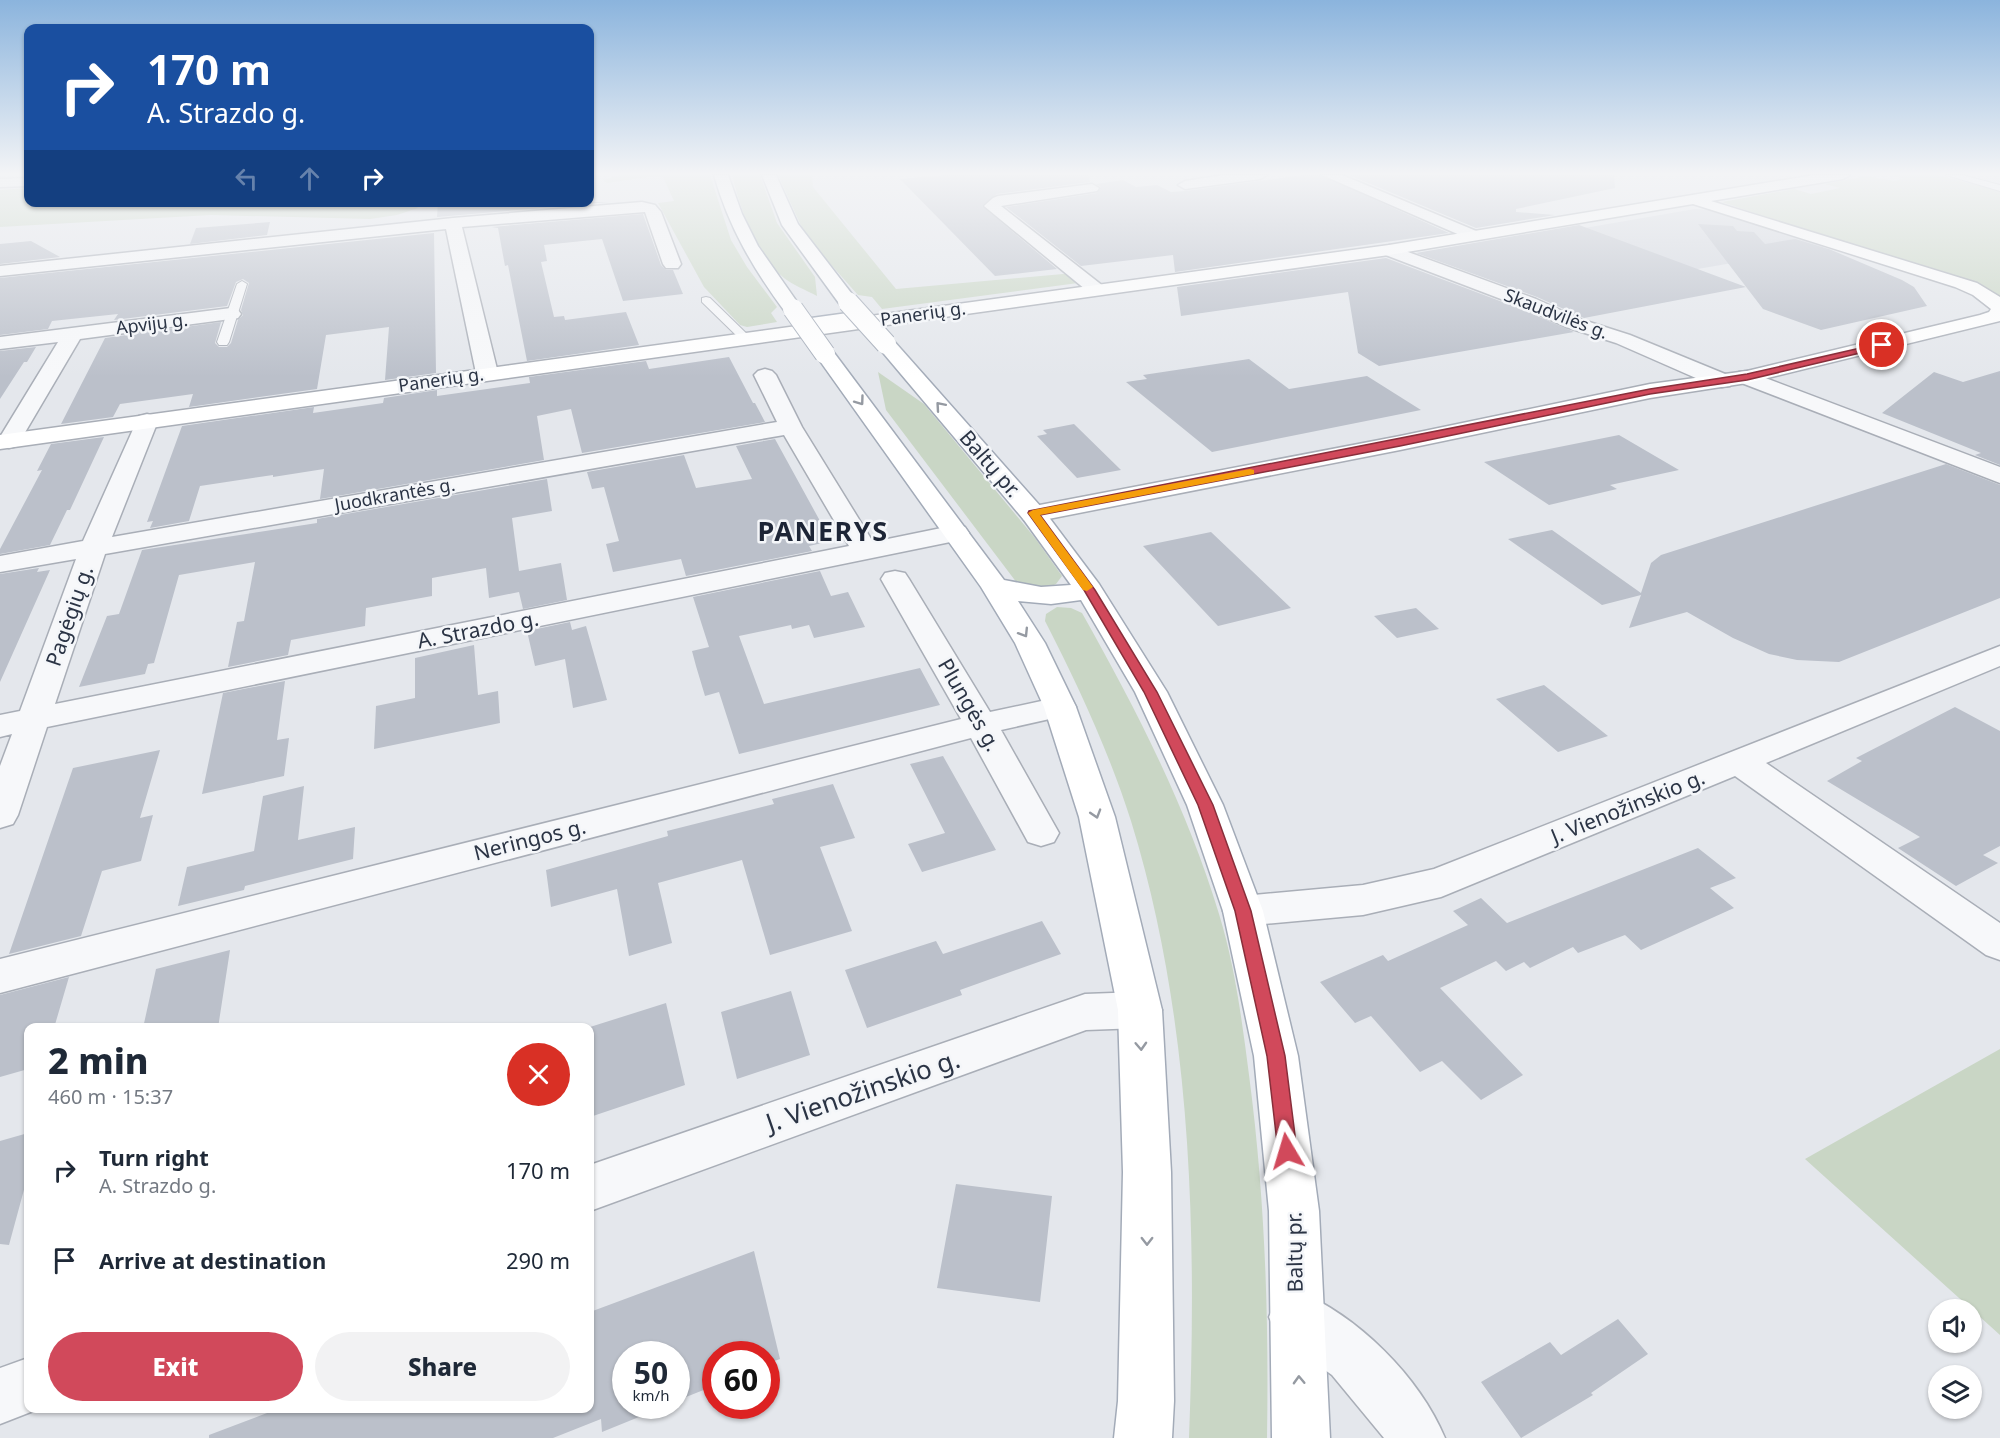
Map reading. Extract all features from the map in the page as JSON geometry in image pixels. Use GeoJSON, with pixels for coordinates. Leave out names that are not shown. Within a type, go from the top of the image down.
{"type":"FeatureCollection","features":[{"type":"Feature","properties":{"kind":"main road"},"geometry":{"type":"LineString","coordinates":[[746,242],[758,262],[994,586],[1030,643],[1060,707],[1097,817],[1140,1010],[1147,1172],[1146,1401],[1143,1438]]}},
{"type":"Feature","properties":{"kind":"main road","name":"Baltų pr."},"geometry":{"type":"LineString","coordinates":[[802,242],[848,302],[1033,513],[1089,590],[1151,692],[1200,794],[1243,911],[1277,1067],[1294,1210],[1301,1438]]}},
{"type":"Feature","properties":{"kind":"main road","name":"Panerių g."},"geometry":{"type":"LineString","coordinates":[[4,442],[147,420],[1441,242]]}},
{"type":"Feature","properties":{"kind":"main road"},"geometry":{"type":"LineString","coordinates":[[1033,513],[1389,445],[1639,394],[1747,377],[1977,322],[1996,316],[2000,309],[1989,297],[1971,288],[1827,242]]}},
{"type":"Feature","properties":{"kind":"main road"},"geometry":{"type":"LineString","coordinates":[[799,317],[862,317]]}},
{"type":"Feature","properties":{"kind":"main road"},"geometry":{"type":"LineString","coordinates":[[994,586],[1028,596],[1054,596],[1089,590]]}},
{"type":"Feature","properties":{"kind":"street"},"geometry":{"type":"LineString","coordinates":[[0,271],[273,242]]}},
{"type":"Feature","properties":{"kind":"street"},"geometry":{"type":"LineString","coordinates":[[457,242],[487,373]]}},
{"type":"Feature","properties":{"kind":"street"},"geometry":{"type":"LineString","coordinates":[[664,242],[672,264]]}},
{"type":"Feature","properties":{"kind":"street"},"geometry":{"type":"LineString","coordinates":[[1037,242],[1097,290]]}},
{"type":"Feature","properties":{"kind":"street","name":"Skaudvilės g."},"geometry":{"type":"LineString","coordinates":[[1389,250],[1528,303],[1573,323],[1623,339],[1722,381]]}},
{"type":"Feature","properties":{"kind":"street","name":"Apvijų g."},"geometry":{"type":"LineString","coordinates":[[0,343],[231,314]]}},
{"type":"Feature","properties":{"kind":"street"},"geometry":{"type":"LineString","coordinates":[[4,442],[74,334]]}},
{"type":"Feature","properties":{"kind":"street"},"geometry":{"type":"LineString","coordinates":[[765,375],[791,427],[866,552]]}},
{"type":"Feature","properties":{"kind":"street"},"geometry":{"type":"LineString","coordinates":[[1747,377],[2000,476]]}},
{"type":"Feature","properties":{"kind":"street","name":"Pagėgių g."},"geometry":{"type":"LineString","coordinates":[[0,815],[94,547],[147,420]]}},
{"type":"Feature","properties":{"kind":"street","name":"Juodkrantės g."},"geometry":{"type":"LineString","coordinates":[[0,564],[791,427]]}},
{"type":"Feature","properties":{"kind":"street","name":"A. Strazdo g."},"geometry":{"type":"LineString","coordinates":[[0,726],[956,533]]}},
{"type":"Feature","properties":{"kind":"street","name":"Plungės g."},"geometry":{"type":"LineString","coordinates":[[895,579],[981,725],[1041,833]]}},
{"type":"Feature","properties":{"kind":"street","name":"J. Vienožinskio g."},"geometry":{"type":"LineString","coordinates":[[1243,911],[1363,900],[1441,882],[2000,655]]}},
{"type":"Feature","properties":{"kind":"street","name":"Neringos g."},"geometry":{"type":"LineString","coordinates":[[0,976],[981,725],[1060,707]]}},
{"type":"Feature","properties":{"kind":"street"},"geometry":{"type":"LineString","coordinates":[[1738,761],[2000,944]]}},
{"type":"Feature","properties":{"kind":"street","name":"J. Vienožinskio g."},"geometry":{"type":"LineString","coordinates":[[594,1187],[1085,1012],[1140,1010]]}},
{"type":"Feature","properties":{"kind":"street"},"geometry":{"type":"LineString","coordinates":[[1296,1317],[1351,1356],[1403,1416],[1416,1438]]}},
{"type":"Feature","properties":{"kind":"street"},"geometry":{"type":"LineString","coordinates":[[0,1396],[24,1387]]}},
{"type":"Feature","properties":{"kind":"lane"},"geometry":{"type":"LineString","coordinates":[[223,342],[242,284]]}},
{"type":"Feature","properties":{"kind":"lane"},"geometry":{"type":"LineString","coordinates":[[706,300],[745,338]]}},
{"type":"Feature","properties":{"kind":"shaded area"},"geometry":{"type":"Polygon","coordinates":[[[1606,242],[1818,242],[1831,246],[1686,271],[1606,242]]]}},
{"type":"Feature","properties":{"kind":"green space"},"geometry":{"type":"Polygon","coordinates":[[[679,242],[732,242],[747,267],[777,307],[771,313],[777,322],[747,327],[740,325],[704,287],[679,242]]]}},
{"type":"Feature","properties":{"kind":"green space"},"geometry":{"type":"Polygon","coordinates":[[[756,242],[790,242],[815,277],[817,296],[784,278],[756,242]]]}},
{"type":"Feature","properties":{"kind":"green space"},"geometry":{"type":"Polygon","coordinates":[[[813,242],[858,242],[896,289],[1063,274],[1068,274],[1078,283],[882,309],[872,297],[858,295],[813,242]]]}},
{"type":"Feature","properties":{"kind":"green space"},"geometry":{"type":"Polygon","coordinates":[[[1839,242],[2000,242],[2000,297],[1839,242]]]}},
{"type":"Feature","properties":{"kind":"green space"},"geometry":{"type":"Polygon","coordinates":[[[878,372],[924,404],[1035,538],[1062,576],[1056,584],[1042,590],[1017,583],[886,410],[878,372]]]}},
{"type":"Feature","properties":{"kind":"green space"},"geometry":{"type":"Polygon","coordinates":[[[1057,607],[1071,608],[1082,613],[1141,722],[1192,836],[1225,934],[1241,1014],[1259,1166],[1266,1301],[1267,1438],[1189,1438],[1192,1283],[1190,1205],[1186,1126],[1167,972],[1151,896],[1122,795],[1092,719],[1045,621],[1046,614],[1057,607]]]}},
{"type":"Feature","properties":{"kind":"green space"},"geometry":{"type":"Polygon","coordinates":[[[2000,1049],[2000,1335],[1982,1319],[1982,1299],[1960,1299],[1805,1159],[2000,1049]]]}},
{"type":"Feature","properties":{"kind":"building"},"geometry":{"type":"Polygon","coordinates":[[[33,242],[60,257],[0,264],[0,244],[33,242]]]}},
{"type":"Feature","properties":{"kind":"building"},"geometry":{"type":"Polygon","coordinates":[[[346,242],[434,242],[436,373],[385,380],[389,327],[326,335],[317,389],[189,407],[193,394],[120,404],[113,417],[61,424],[105,338],[221,322],[215,343],[219,347],[227,347],[231,343],[238,320],[243,315],[241,310],[249,283],[243,279],[236,282],[227,306],[114,320],[118,314],[52,321],[48,329],[0,335],[0,278],[346,242]]]}},
{"type":"Feature","properties":{"kind":"building"},"geometry":{"type":"Polygon","coordinates":[[[501,242],[572,242],[544,245],[547,261],[541,262],[554,317],[564,316],[565,320],[626,312],[639,345],[527,361],[508,265],[505,266],[501,242]]]}},
{"type":"Feature","properties":{"kind":"building"},"geometry":{"type":"Polygon","coordinates":[[[603,242],[653,242],[661,265],[666,270],[673,270],[683,294],[623,301],[603,242]]]}},
{"type":"Feature","properties":{"kind":"building"},"geometry":{"type":"Polygon","coordinates":[[[962,242],[1025,242],[1057,269],[995,276],[962,242]]]}},
{"type":"Feature","properties":{"kind":"building"},"geometry":{"type":"Polygon","coordinates":[[[1051,242],[1385,242],[1175,272],[1173,255],[1081,266],[1051,242]]]}},
{"type":"Feature","properties":{"kind":"building"},"geometry":{"type":"Polygon","coordinates":[[[1479,242],[1625,242],[1746,287],[1584,318],[1537,297],[1416,253],[1479,242]]]}},
{"type":"Feature","properties":{"kind":"building"},"geometry":{"type":"Polygon","coordinates":[[[1712,242],[1763,242],[1765,244],[1806,242],[1829,249],[1902,280],[1914,287],[1927,306],[1821,330],[1763,309],[1712,242]]]}},
{"type":"Feature","properties":{"kind":"building"},"geometry":{"type":"Polygon","coordinates":[[[1386,258],[1521,309],[1574,332],[1379,366],[1358,353],[1348,292],[1181,316],[1177,287],[1386,258]]]}},
{"type":"Feature","properties":{"kind":"building"},"geometry":{"type":"Polygon","coordinates":[[[36,347],[27,362],[24,362],[0,399],[0,351],[36,347]]]}},
{"type":"Feature","properties":{"kind":"building"},"geometry":{"type":"Polygon","coordinates":[[[729,357],[765,422],[582,453],[571,409],[537,416],[544,460],[320,499],[324,469],[200,486],[189,521],[150,528],[153,521],[147,522],[182,426],[314,407],[313,413],[383,403],[384,398],[437,390],[437,396],[530,383],[529,377],[646,361],[649,369],[729,357]]]}},
{"type":"Feature","properties":{"kind":"building"},"geometry":{"type":"Polygon","coordinates":[[[1249,359],[1289,389],[1367,376],[1421,410],[1212,452],[1126,382],[1147,379],[1143,375],[1249,359]]]}},
{"type":"Feature","properties":{"kind":"building"},"geometry":{"type":"Polygon","coordinates":[[[2000,371],[2000,465],[1975,455],[1981,453],[1882,413],[1934,372],[1963,382],[2000,371]]]}},
{"type":"Feature","properties":{"kind":"building"},"geometry":{"type":"Polygon","coordinates":[[[1074,424],[1121,470],[1077,478],[1037,436],[1047,434],[1043,430],[1074,424]]]}},
{"type":"Feature","properties":{"kind":"building"},"geometry":{"type":"Polygon","coordinates":[[[1619,435],[1679,470],[1610,485],[1617,489],[1549,505],[1484,462],[1619,435]]]}},
{"type":"Feature","properties":{"kind":"building"},"geometry":{"type":"Polygon","coordinates":[[[104,437],[70,510],[67,510],[50,545],[0,554],[0,549],[42,470],[37,471],[51,444],[104,437]]]}},
{"type":"Feature","properties":{"kind":"building"},"geometry":{"type":"Polygon","coordinates":[[[775,439],[831,541],[809,546],[812,551],[686,576],[681,559],[613,572],[606,544],[619,541],[604,487],[592,489],[587,472],[684,455],[696,488],[752,479],[736,446],[775,439]]]}},
{"type":"Feature","properties":{"kind":"building"},"geometry":{"type":"Polygon","coordinates":[[[1946,464],[2000,485],[2000,598],[1839,662],[1797,660],[1769,654],[1733,638],[1687,612],[1629,628],[1641,595],[1602,605],[1508,539],[1552,530],[1641,593],[1651,563],[1661,555],[1946,464]]]}},
{"type":"Feature","properties":{"kind":"building"},"geometry":{"type":"Polygon","coordinates":[[[547,479],[552,511],[512,518],[519,571],[561,563],[567,600],[523,609],[519,592],[489,598],[486,568],[432,578],[432,596],[366,608],[365,626],[291,640],[288,655],[228,667],[237,622],[244,621],[255,562],[179,575],[154,663],[148,664],[145,674],[79,687],[107,616],[119,614],[142,550],[317,523],[317,519],[547,479]]]}},
{"type":"Feature","properties":{"kind":"building"},"geometry":{"type":"Polygon","coordinates":[[[1211,532],[1291,608],[1218,626],[1143,546],[1211,532]]]}},
{"type":"Feature","properties":{"kind":"building"},"geometry":{"type":"Polygon","coordinates":[[[39,568],[37,572],[50,570],[0,682],[0,574],[39,568]]]}},
{"type":"Feature","properties":{"kind":"building"},"geometry":{"type":"Polygon","coordinates":[[[820,571],[831,596],[848,592],[865,627],[814,638],[809,625],[792,629],[791,625],[739,636],[764,704],[920,668],[940,705],[739,754],[719,692],[705,696],[696,666],[692,651],[709,647],[693,597],[820,571]]]}},
{"type":"Feature","properties":{"kind":"building"},"geometry":{"type":"Polygon","coordinates":[[[1416,608],[1439,629],[1397,638],[1374,616],[1416,608]]]}},
{"type":"Feature","properties":{"kind":"building"},"geometry":{"type":"Polygon","coordinates":[[[570,622],[572,630],[586,626],[607,700],[573,708],[565,659],[535,666],[527,631],[570,622]]]}},
{"type":"Feature","properties":{"kind":"building"},"geometry":{"type":"Polygon","coordinates":[[[474,645],[478,695],[498,691],[500,723],[374,749],[376,706],[415,698],[415,658],[474,645]]]}},
{"type":"Feature","properties":{"kind":"building"},"geometry":{"type":"Polygon","coordinates":[[[285,681],[277,740],[289,738],[284,776],[202,794],[223,693],[285,681]]]}},
{"type":"Feature","properties":{"kind":"building"},"geometry":{"type":"Polygon","coordinates":[[[1544,685],[1608,736],[1558,752],[1496,699],[1544,685]]]}},
{"type":"Feature","properties":{"kind":"building"},"geometry":{"type":"Polygon","coordinates":[[[1955,707],[2000,731],[2000,846],[1983,855],[1998,863],[1956,886],[1898,848],[1920,837],[1827,781],[1862,761],[1856,758],[1955,707]]]}},
{"type":"Feature","properties":{"kind":"building"},"geometry":{"type":"Polygon","coordinates":[[[160,750],[140,818],[153,815],[141,861],[102,871],[81,936],[9,954],[73,768],[160,750]]]}},
{"type":"Feature","properties":{"kind":"building"},"geometry":{"type":"Polygon","coordinates":[[[943,756],[996,850],[922,872],[908,844],[945,833],[910,764],[943,756]]]}},
{"type":"Feature","properties":{"kind":"building"},"geometry":{"type":"Polygon","coordinates":[[[833,784],[855,838],[820,847],[852,931],[770,955],[742,860],[658,883],[672,943],[629,956],[617,889],[551,907],[546,870],[668,836],[667,831],[774,804],[772,799],[833,784]]]}},
{"type":"Feature","properties":{"kind":"building"},"geometry":{"type":"Polygon","coordinates":[[[304,786],[298,840],[355,827],[353,859],[245,886],[244,890],[178,906],[187,867],[254,851],[263,796],[304,786]]]}},
{"type":"Feature","properties":{"kind":"building"},"geometry":{"type":"Polygon","coordinates":[[[1698,848],[1736,878],[1710,888],[1734,908],[1641,950],[1625,935],[1578,953],[1573,947],[1530,968],[1524,962],[1506,971],[1496,961],[1440,988],[1523,1075],[1481,1100],[1442,1061],[1420,1072],[1371,1016],[1355,1023],[1320,982],[1383,955],[1388,961],[1468,925],[1453,911],[1481,898],[1507,923],[1698,848]]]}},
{"type":"Feature","properties":{"kind":"building"},"geometry":{"type":"Polygon","coordinates":[[[1042,921],[1061,954],[960,990],[962,995],[867,1028],[845,970],[936,941],[943,954],[1042,921]]]}},
{"type":"Feature","properties":{"kind":"building"},"geometry":{"type":"Polygon","coordinates":[[[230,950],[219,1023],[144,1023],[156,969],[230,950]]]}},
{"type":"Feature","properties":{"kind":"building"},"geometry":{"type":"Polygon","coordinates":[[[69,977],[55,1023],[24,1023],[24,1070],[0,1077],[0,995],[69,977]]]}},
{"type":"Feature","properties":{"kind":"building"},"geometry":{"type":"Polygon","coordinates":[[[791,991],[810,1055],[737,1079],[721,1012],[791,991]]]}},
{"type":"Feature","properties":{"kind":"building"},"geometry":{"type":"Polygon","coordinates":[[[666,1003],[685,1085],[594,1116],[594,1026],[666,1003]]]}},
{"type":"Feature","properties":{"kind":"building"},"geometry":{"type":"Polygon","coordinates":[[[24,1134],[24,1190],[9,1245],[0,1244],[0,1141],[24,1134]]]}},
{"type":"Feature","properties":{"kind":"building"},"geometry":{"type":"Polygon","coordinates":[[[956,1184],[1052,1196],[1040,1302],[937,1288],[956,1184]]]}},
{"type":"Feature","properties":{"kind":"building"},"geometry":{"type":"Polygon","coordinates":[[[754,1251],[776,1341],[702,1341],[702,1391],[690,1395],[690,1341],[612,1341],[612,1419],[634,1419],[602,1432],[601,1419],[553,1438],[209,1438],[209,1435],[267,1413],[594,1413],[594,1311],[754,1251]]]}},
{"type":"Feature","properties":{"kind":"building"},"geometry":{"type":"Polygon","coordinates":[[[1618,1319],[1648,1354],[1591,1393],[1593,1395],[1521,1438],[1481,1382],[1550,1342],[1561,1355],[1618,1319]]]}},
{"type":"Feature","properties":{"kind":"slow traffic"},"geometry":{"type":"LineString","coordinates":[[1087,587],[1033,513],[1250,472]]}},
{"type":"Feature","properties":{"kind":"district","name":"PANERYS"},"geometry":{"type":"Point","coordinates":[823,532]}},
{"type":"Feature","properties":{"kind":"route"},"geometry":{"type":"LineString","coordinates":[[1287,1151],[1276,1056],[1243,911],[1205,805],[1151,692],[1089,590],[1033,513],[1400,443],[1483,424],[1650,392],[1747,377],[1882,345]]}}]}
